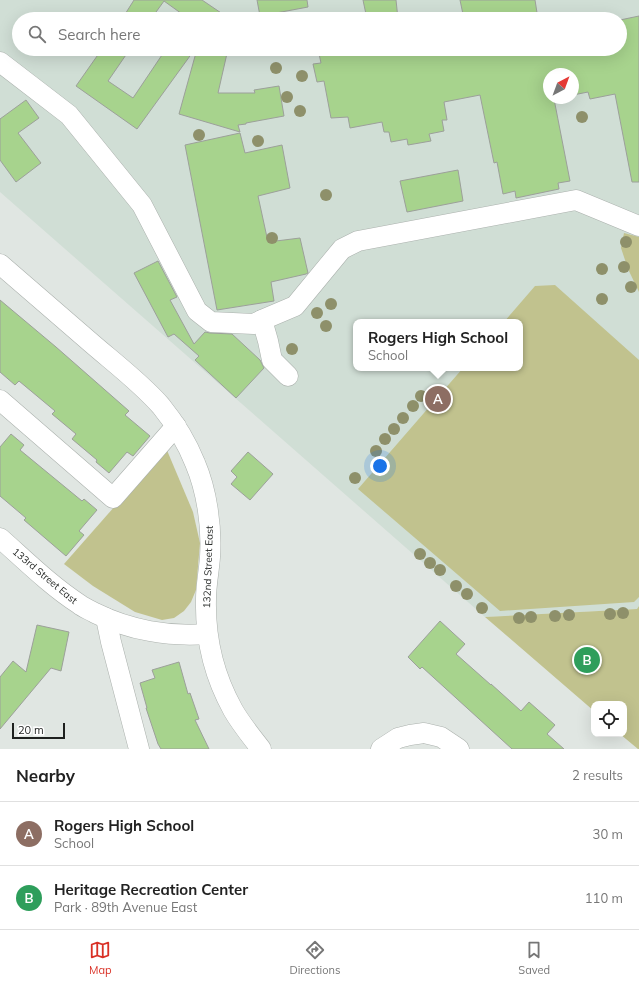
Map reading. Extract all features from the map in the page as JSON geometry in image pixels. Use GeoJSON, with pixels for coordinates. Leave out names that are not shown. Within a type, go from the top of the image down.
{"type":"FeatureCollection","features":[{"type":"Feature","properties":{"kind":"street"},"geometry":{"type":"LineString","coordinates":[[0,62],[69,115],[142,205],[197,312],[212,322],[254,324],[295,306],[342,249],[358,241],[576,200],[639,226]]}},
{"type":"Feature","properties":{"kind":"street","name":"132nd Street East"},"geometry":{"type":"LineString","coordinates":[[0,264],[138,383],[160,406],[176,426],[195,463],[206,496],[210,526],[210,556],[206,598],[207,634],[213,661],[222,687],[233,710],[248,733],[261,749]]}},
{"type":"Feature","properties":{"kind":"street"},"geometry":{"type":"LineString","coordinates":[[262,320],[272,360],[288,376]]}},
{"type":"Feature","properties":{"kind":"street"},"geometry":{"type":"LineString","coordinates":[[0,400],[113,498],[176,426]]}},
{"type":"Feature","properties":{"kind":"street","name":"133rd Street East"},"geometry":{"type":"LineString","coordinates":[[0,538],[48,581],[80,605],[106,618],[130,627],[164,634],[207,634]]}},
{"type":"Feature","properties":{"kind":"street"},"geometry":{"type":"LineString","coordinates":[[106,618],[139,749]]}},
{"type":"Feature","properties":{"kind":"street"},"geometry":{"type":"LineString","coordinates":[[381,749],[398,738],[424,734],[441,737],[459,749]]}},
{"type":"Feature","properties":{"kind":"shaded area"},"geometry":{"type":"Polygon","coordinates":[[[0,0],[639,0],[639,606],[637,609],[485,617],[0,192],[0,0]]]}},
{"type":"Feature","properties":{"kind":"green space"},"geometry":{"type":"Polygon","coordinates":[[[624,233],[639,237],[639,292],[628,269],[621,248],[624,233]]]}},
{"type":"Feature","properties":{"kind":"green space"},"geometry":{"type":"Polygon","coordinates":[[[555,285],[639,360],[639,597],[634,602],[500,611],[358,489],[460,371],[523,371],[523,319],[507,319],[535,286],[555,285]]]}},
{"type":"Feature","properties":{"kind":"green space"},"geometry":{"type":"Polygon","coordinates":[[[166,448],[193,512],[200,543],[196,590],[191,602],[184,611],[174,618],[162,620],[135,612],[93,586],[64,564],[166,448]]]}},
{"type":"Feature","properties":{"kind":"green space"},"geometry":{"type":"Polygon","coordinates":[[[639,606],[639,749],[624,737],[627,737],[627,701],[591,701],[591,708],[485,617],[637,609],[639,606]]]}},
{"type":"Feature","properties":{"kind":"building"},"geometry":{"type":"Polygon","coordinates":[[[134,0],[202,0],[220,12],[179,12],[164,1],[156,12],[126,12],[134,0]]]}},
{"type":"Feature","properties":{"kind":"building"},"geometry":{"type":"Polygon","coordinates":[[[257,0],[307,0],[308,7],[281,12],[259,12],[257,0]]]}},
{"type":"Feature","properties":{"kind":"building"},"geometry":{"type":"Polygon","coordinates":[[[363,0],[396,0],[397,12],[366,12],[363,0]]]}},
{"type":"Feature","properties":{"kind":"building"},"geometry":{"type":"Polygon","coordinates":[[[460,0],[535,0],[537,12],[463,12],[460,0]]]}},
{"type":"Feature","properties":{"kind":"building"},"geometry":{"type":"Polygon","coordinates":[[[639,16],[639,182],[632,182],[615,94],[590,99],[588,92],[579,94],[579,68],[543,68],[543,104],[555,104],[570,181],[558,183],[559,189],[516,198],[515,191],[503,194],[497,162],[494,163],[480,95],[444,102],[447,120],[442,120],[444,131],[429,134],[431,141],[408,145],[407,139],[391,142],[389,132],[384,132],[382,122],[350,128],[348,117],[331,118],[324,81],[317,82],[313,64],[321,63],[320,56],[627,56],[627,19],[639,16]]]}},
{"type":"Feature","properties":{"kind":"building"},"geometry":{"type":"Polygon","coordinates":[[[97,56],[125,56],[108,81],[133,98],[161,56],[190,56],[137,129],[76,86],[97,56]]]}},
{"type":"Feature","properties":{"kind":"building"},"geometry":{"type":"Polygon","coordinates":[[[195,56],[226,56],[218,93],[255,93],[254,90],[279,86],[284,116],[238,125],[240,132],[179,114],[195,56]]]}},
{"type":"Feature","properties":{"kind":"building"},"geometry":{"type":"Polygon","coordinates":[[[26,100],[39,118],[18,133],[41,163],[16,182],[0,160],[0,119],[26,100]]]}},
{"type":"Feature","properties":{"kind":"building"},"geometry":{"type":"Polygon","coordinates":[[[240,133],[245,153],[282,145],[290,188],[258,196],[268,242],[300,238],[308,273],[271,282],[274,301],[217,310],[185,145],[240,133]]]}},
{"type":"Feature","properties":{"kind":"building"},"geometry":{"type":"Polygon","coordinates":[[[458,170],[463,201],[407,212],[400,181],[458,170]]]}},
{"type":"Feature","properties":{"kind":"building"},"geometry":{"type":"Polygon","coordinates":[[[158,261],[177,297],[170,300],[194,344],[205,332],[232,334],[260,360],[264,368],[236,398],[195,360],[199,356],[174,334],[168,337],[134,273],[158,261]]]}},
{"type":"Feature","properties":{"kind":"building"},"geometry":{"type":"Polygon","coordinates":[[[0,300],[129,411],[125,415],[150,436],[133,456],[127,452],[109,473],[96,462],[97,460],[72,439],[76,434],[52,414],[55,411],[19,381],[15,385],[0,372],[0,300]]]}},
{"type":"Feature","properties":{"kind":"building"},"geometry":{"type":"Polygon","coordinates":[[[11,434],[24,445],[20,450],[82,501],[84,499],[97,510],[79,531],[84,535],[66,556],[24,520],[26,518],[0,496],[0,447],[11,434]]]}},
{"type":"Feature","properties":{"kind":"building"},"geometry":{"type":"Polygon","coordinates":[[[248,452],[273,474],[250,500],[231,484],[237,477],[231,471],[248,452]]]}},
{"type":"Feature","properties":{"kind":"building"},"geometry":{"type":"Polygon","coordinates":[[[440,621],[465,644],[456,654],[521,711],[529,702],[555,725],[547,734],[564,749],[512,749],[422,667],[420,669],[408,657],[440,621]]]}},
{"type":"Feature","properties":{"kind":"building"},"geometry":{"type":"Polygon","coordinates":[[[37,625],[69,632],[61,671],[51,668],[0,729],[0,677],[13,661],[26,672],[37,625]]]}},
{"type":"Feature","properties":{"kind":"building"},"geometry":{"type":"Polygon","coordinates":[[[179,662],[188,694],[190,693],[199,719],[195,720],[209,749],[161,749],[158,744],[146,708],[140,683],[155,678],[152,670],[179,662]]]}},
{"type":"Feature","properties":{"kind":"place","name":"Rogers High School"},"geometry":{"type":"Point","coordinates":[438,399]}},
{"type":"Feature","properties":{"kind":"place","name":"Heritage Recreation Center"},"geometry":{"type":"Point","coordinates":[587,660]}}]}
